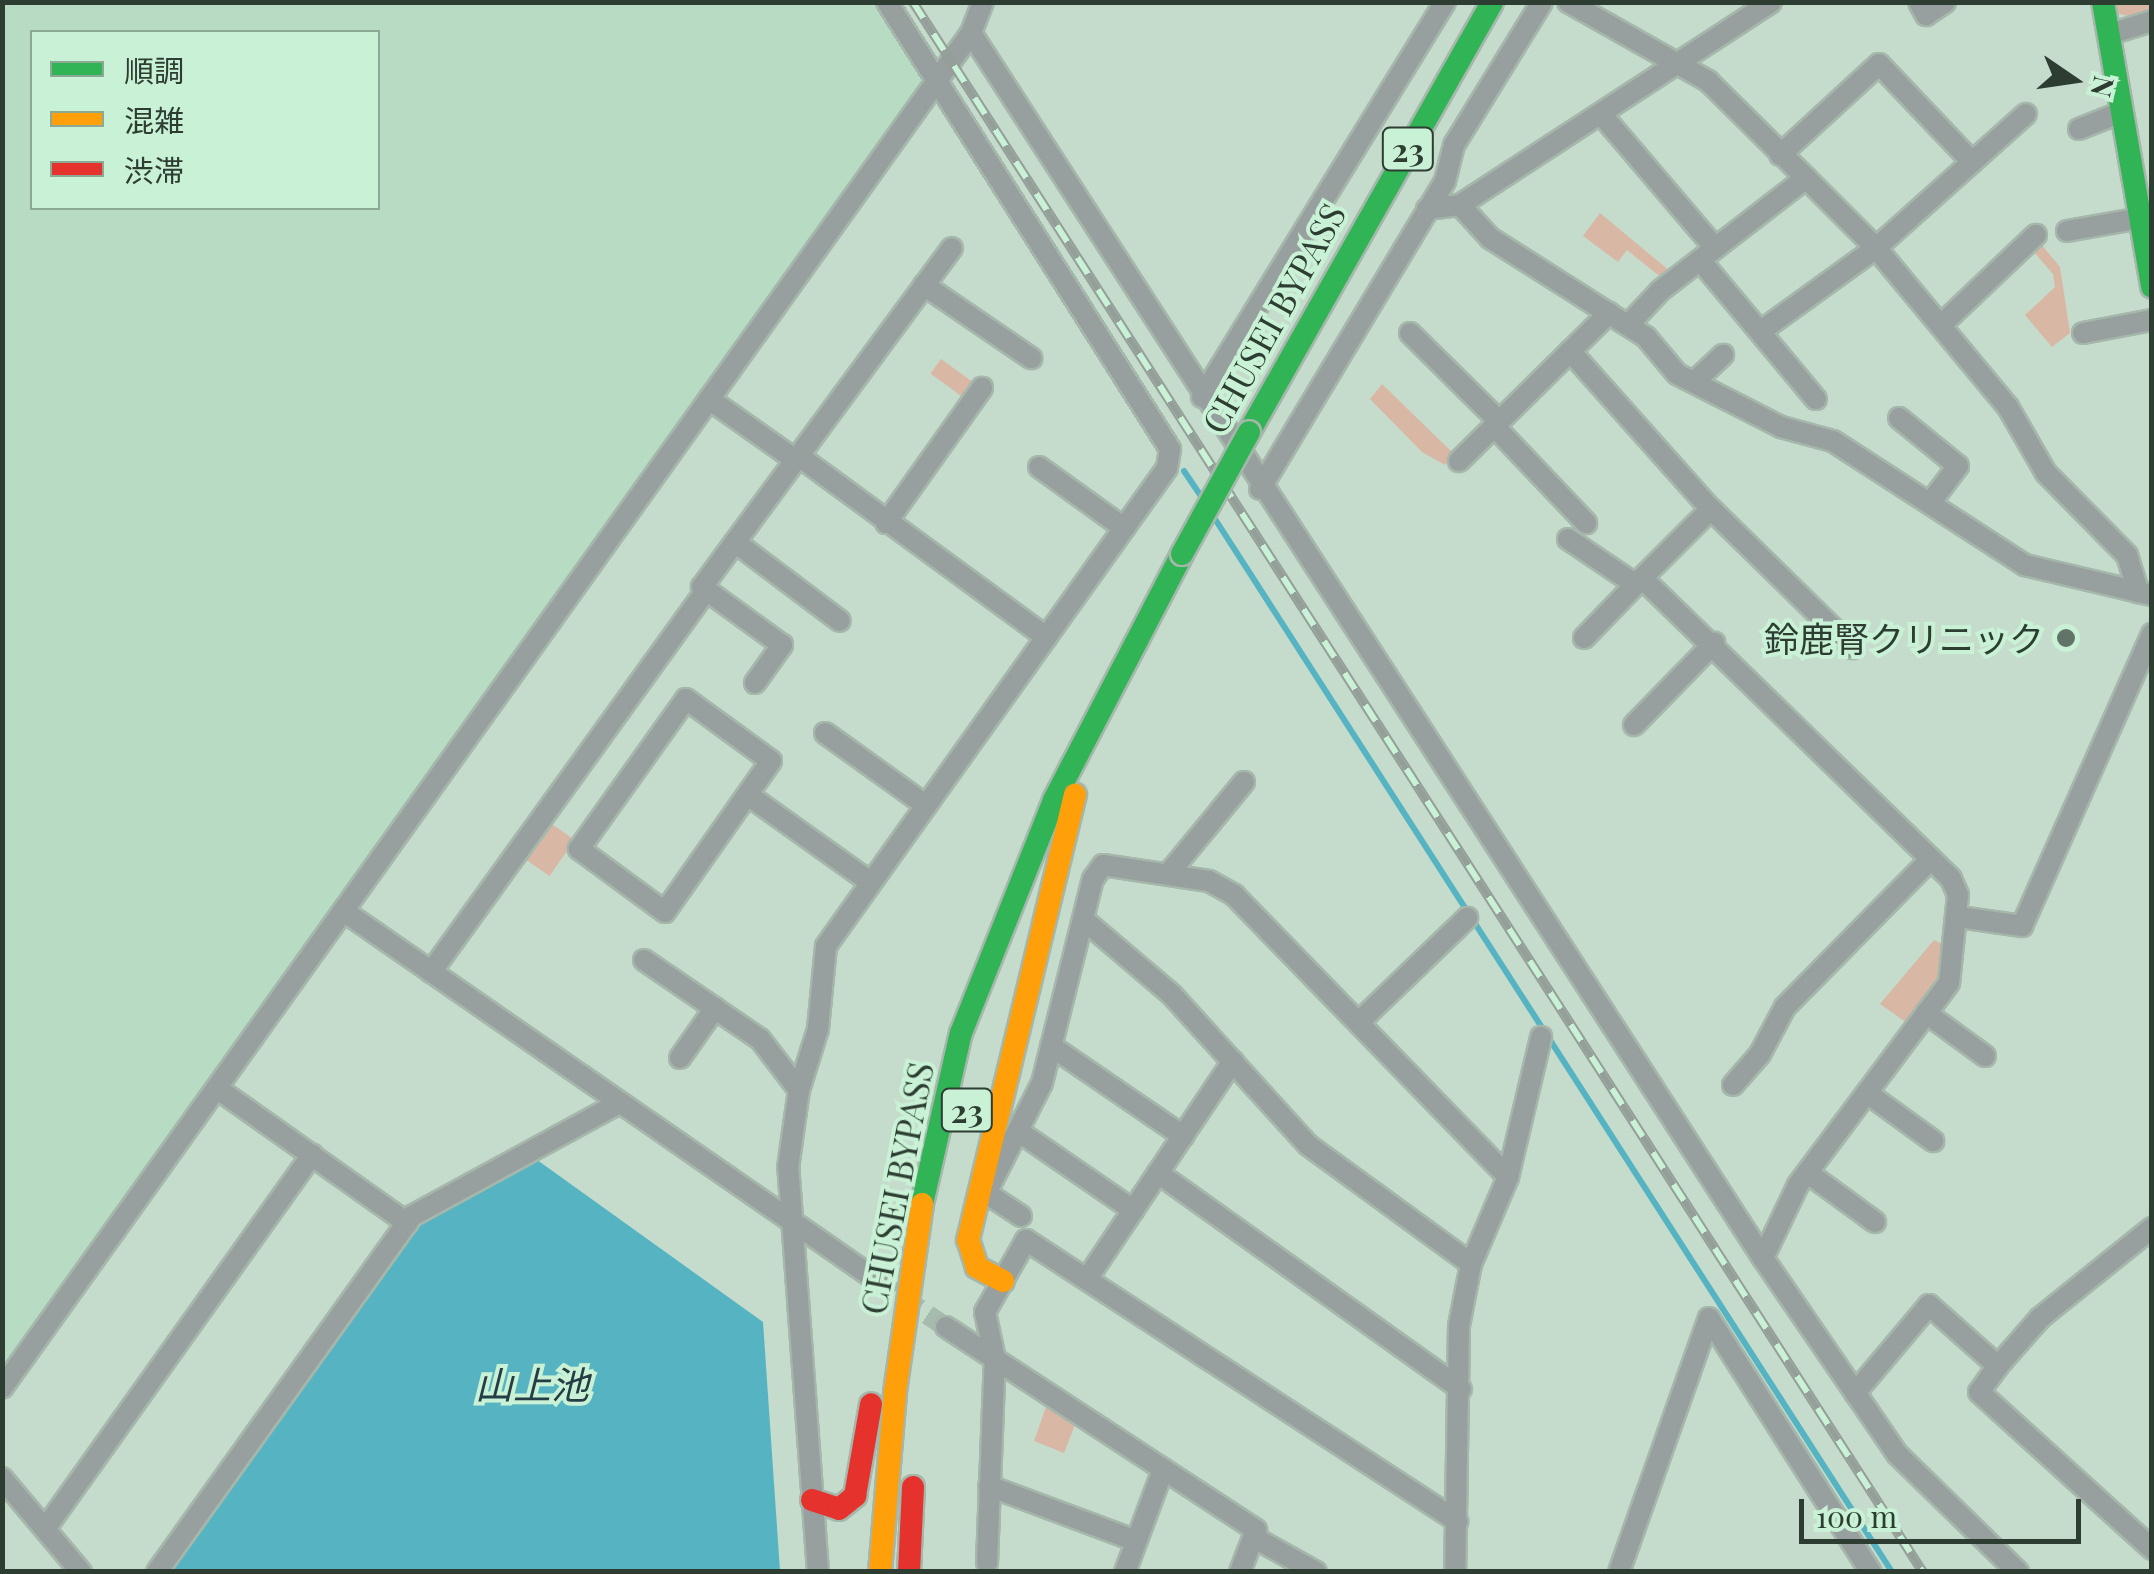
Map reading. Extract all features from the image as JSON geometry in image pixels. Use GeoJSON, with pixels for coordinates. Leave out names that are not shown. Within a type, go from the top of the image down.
{"type":"FeatureCollection","features":[{"type":"Feature","properties":{"kind":"main road","name":"CHUSEI BYPASS"},"geometry":{"type":"LineString","coordinates":[[880,1572],[896,1392],[925,1181],[953,1068],[1009,902],[1182,554],[1492,2]]}},
{"type":"Feature","properties":{"kind":"main road"},"geometry":{"type":"LineString","coordinates":[[2103,2],[2152,287]]}},
{"type":"Feature","properties":{"kind":"main road","name":"CHUSEI BYPASS"},"geometry":{"type":"LineString","coordinates":[[924,1372],[947,1200],[984,1036],[1023,906],[1122,672]]}},
{"type":"Feature","properties":{"kind":"main road"},"geometry":{"type":"LineString","coordinates":[[1002,1281],[977,1267],[968,1240],[1083,764]]}},
{"type":"Feature","properties":{"kind":"main road"},"geometry":{"type":"LineString","coordinates":[[812,1500],[838,1508],[856,1496],[891,1256],[953,1068]]}},
{"type":"Feature","properties":{"kind":"main road"},"geometry":{"type":"LineString","coordinates":[[909,1572],[915,1462]]}},
{"type":"Feature","properties":{"kind":"street"},"geometry":{"type":"LineString","coordinates":[[818,1572],[788,1168],[799,1090],[818,1029],[826,946],[1168,468],[1170,450],[886,2]]}},
{"type":"Feature","properties":{"kind":"street"},"geometry":{"type":"LineString","coordinates":[[2,1388],[938,80],[971,33],[982,2]]}},
{"type":"Feature","properties":{"kind":"street"},"geometry":{"type":"LineString","coordinates":[[1202,397],[1445,2]]}},
{"type":"Feature","properties":{"kind":"street"},"geometry":{"type":"LineString","coordinates":[[1260,489],[1445,181],[1454,144],[1542,2]]}},
{"type":"Feature","properties":{"kind":"street"},"geometry":{"type":"LineString","coordinates":[[1568,2],[1708,81],[1876,248],[2008,407],[2046,473],[2127,555],[2145,594]]}},
{"type":"Feature","properties":{"kind":"street"},"geometry":{"type":"LineString","coordinates":[[1427,209],[1460,205],[1771,2]]}},
{"type":"Feature","properties":{"kind":"street"},"geometry":{"type":"LineString","coordinates":[[1919,2],[1926,15],[1945,2]]}},
{"type":"Feature","properties":{"kind":"street"},"geometry":{"type":"LineString","coordinates":[[2110,34],[2152,21]]}},
{"type":"Feature","properties":{"kind":"street"},"geometry":{"type":"LineString","coordinates":[[971,33],[1260,489],[1762,1258],[1897,1454],[2018,1572]]}},
{"type":"Feature","properties":{"kind":"street"},"geometry":{"type":"LineString","coordinates":[[1780,155],[1879,64],[1972,162]]}},
{"type":"Feature","properties":{"kind":"street"},"geometry":{"type":"LineString","coordinates":[[2080,129],[2122,112]]}},
{"type":"Feature","properties":{"kind":"street"},"geometry":{"type":"LineString","coordinates":[[1601,114],[1816,398]]}},
{"type":"Feature","properties":{"kind":"street"},"geometry":{"type":"LineString","coordinates":[[1761,330],[1876,248],[2026,114]]}},
{"type":"Feature","properties":{"kind":"street"},"geometry":{"type":"LineString","coordinates":[[1629,324],[1707,254],[1806,178]]}},
{"type":"Feature","properties":{"kind":"street"},"geometry":{"type":"LineString","coordinates":[[1460,205],[1490,238],[1629,324],[1677,374],[1790,431],[1833,441],[2025,566],[2145,594]]}},
{"type":"Feature","properties":{"kind":"street"},"geometry":{"type":"LineString","coordinates":[[2067,231],[2141,218]]}},
{"type":"Feature","properties":{"kind":"street"},"geometry":{"type":"LineString","coordinates":[[1941,325],[2036,235]]}},
{"type":"Feature","properties":{"kind":"street"},"geometry":{"type":"LineString","coordinates":[[755,682],[782,645],[702,588],[952,248]]}},
{"type":"Feature","properties":{"kind":"street"},"geometry":{"type":"LineString","coordinates":[[924,285],[1030,358]]}},
{"type":"Feature","properties":{"kind":"street"},"geometry":{"type":"LineString","coordinates":[[1459,461],[1608,313]]}},
{"type":"Feature","properties":{"kind":"street"},"geometry":{"type":"LineString","coordinates":[[2083,332],[2152,320]]}},
{"type":"Feature","properties":{"kind":"street"},"geometry":{"type":"LineString","coordinates":[[1410,333],[1586,523]]}},
{"type":"Feature","properties":{"kind":"street"},"geometry":{"type":"LineString","coordinates":[[1570,351],[1711,509],[1854,648]]}},
{"type":"Feature","properties":{"kind":"street"},"geometry":{"type":"LineString","coordinates":[[1694,382],[1723,355]]}},
{"type":"Feature","properties":{"kind":"street"},"geometry":{"type":"LineString","coordinates":[[886,523],[982,388]]}},
{"type":"Feature","properties":{"kind":"street"},"geometry":{"type":"LineString","coordinates":[[709,398],[1046,637]]}},
{"type":"Feature","properties":{"kind":"street"},"geometry":{"type":"LineString","coordinates":[[1899,418],[1958,466],[1930,503]]}},
{"type":"Feature","properties":{"kind":"street"},"geometry":{"type":"LineString","coordinates":[[1039,467],[1124,528]]}},
{"type":"Feature","properties":{"kind":"street"},"geometry":{"type":"LineString","coordinates":[[1584,638],[1711,509]]}},
{"type":"Feature","properties":{"kind":"street"},"geometry":{"type":"LineString","coordinates":[[1568,539],[1638,581],[1714,642],[1951,879],[1959,916],[1949,983],[1808,1173],[1762,1258]]}},
{"type":"Feature","properties":{"kind":"street"},"geometry":{"type":"LineString","coordinates":[[735,542],[840,620]]}},
{"type":"Feature","properties":{"kind":"street"},"geometry":{"type":"LineString","coordinates":[[430,972],[706,590]]}},
{"type":"Feature","properties":{"kind":"street"},"geometry":{"type":"LineString","coordinates":[[1959,916],[2022,926],[2152,634]]}},
{"type":"Feature","properties":{"kind":"street"},"geometry":{"type":"LineString","coordinates":[[1634,725],[1714,642]]}},
{"type":"Feature","properties":{"kind":"street"},"geometry":{"type":"LineString","coordinates":[[686,699],[771,761],[748,795],[666,912],[579,848],[686,699]]}},
{"type":"Feature","properties":{"kind":"street"},"geometry":{"type":"LineString","coordinates":[[824,733],[924,804]]}},
{"type":"Feature","properties":{"kind":"street"},"geometry":{"type":"LineString","coordinates":[[1169,873],[1244,782]]}},
{"type":"Feature","properties":{"kind":"street"},"geometry":{"type":"LineString","coordinates":[[748,795],[870,882]]}},
{"type":"Feature","properties":{"kind":"street"},"geometry":{"type":"LineString","coordinates":[[1733,1085],[1760,1054],[1785,1007],[1930,859]]}},
{"type":"Feature","properties":{"kind":"street"},"geometry":{"type":"LineString","coordinates":[[1021,1216],[986,1193],[1018,1131],[1052,1046],[1093,879],[1103,865],[1209,880],[1234,895],[1508,1177]]}},
{"type":"Feature","properties":{"kind":"street"},"geometry":{"type":"LineString","coordinates":[[345,912],[878,1281]]}},
{"type":"Feature","properties":{"kind":"street"},"geometry":{"type":"LineString","coordinates":[[1360,1021],[1467,918]]}},
{"type":"Feature","properties":{"kind":"street"},"geometry":{"type":"LineString","coordinates":[[1084,920],[1172,995],[1308,1145],[1471,1264]]}},
{"type":"Feature","properties":{"kind":"street"},"geometry":{"type":"LineString","coordinates":[[644,960],[760,1039],[799,1090]]}},
{"type":"Feature","properties":{"kind":"street"},"geometry":{"type":"LineString","coordinates":[[680,1058],[715,1008]]}},
{"type":"Feature","properties":{"kind":"street"},"geometry":{"type":"LineString","coordinates":[[1926,1012],[1985,1056]]}},
{"type":"Feature","properties":{"kind":"street"},"geometry":{"type":"LineString","coordinates":[[1455,1572],[1461,1389],[1458,1326],[1471,1264],[1508,1177],[1542,1037]]}},
{"type":"Feature","properties":{"kind":"street"},"geometry":{"type":"LineString","coordinates":[[1052,1046],[1182,1136]]}},
{"type":"Feature","properties":{"kind":"street"},"geometry":{"type":"LineString","coordinates":[[1087,1280],[1233,1061]]}},
{"type":"Feature","properties":{"kind":"street"},"geometry":{"type":"LineString","coordinates":[[218,1089],[407,1223]]}},
{"type":"Feature","properties":{"kind":"street"},"geometry":{"type":"LineString","coordinates":[[1867,1093],[1933,1141]]}},
{"type":"Feature","properties":{"kind":"street"},"geometry":{"type":"LineString","coordinates":[[157,1572],[407,1223],[619,1103]]}},
{"type":"Feature","properties":{"kind":"street"},"geometry":{"type":"LineString","coordinates":[[1018,1131],[1133,1210]]}},
{"type":"Feature","properties":{"kind":"street"},"geometry":{"type":"LineString","coordinates":[[44,1529],[312,1155]]}},
{"type":"Feature","properties":{"kind":"street"},"geometry":{"type":"LineString","coordinates":[[1158,1173],[1461,1389]]}},
{"type":"Feature","properties":{"kind":"street"},"geometry":{"type":"LineString","coordinates":[[1808,1173],[1875,1222]]}},
{"type":"Feature","properties":{"kind":"street"},"geometry":{"type":"LineString","coordinates":[[2152,1228],[2040,1318],[1980,1392],[2152,1550]]}},
{"type":"Feature","properties":{"kind":"street"},"geometry":{"type":"LineString","coordinates":[[987,1563],[995,1359],[985,1312],[1026,1240],[1456,1520]]}},
{"type":"Feature","properties":{"kind":"street"},"geometry":{"type":"LineString","coordinates":[[1855,1393],[1929,1305],[1998,1366]]}},
{"type":"Feature","properties":{"kind":"street"},"geometry":{"type":"LineString","coordinates":[[1619,1572],[1708,1318],[1872,1572]]}},
{"type":"Feature","properties":{"kind":"street"},"geometry":{"type":"LineString","coordinates":[[946,1327],[1256,1530],[1240,1572]]}},
{"type":"Feature","properties":{"kind":"street"},"geometry":{"type":"LineString","coordinates":[[1125,1572],[1163,1470]]}},
{"type":"Feature","properties":{"kind":"street"},"geometry":{"type":"LineString","coordinates":[[2,1478],[81,1572]]}},
{"type":"Feature","properties":{"kind":"street"},"geometry":{"type":"LineString","coordinates":[[989,1486],[1136,1542]]}},
{"type":"Feature","properties":{"kind":"street"},"geometry":{"type":"LineString","coordinates":[[1253,1537],[1316,1572]]}},
{"type":"Feature","properties":{"kind":"shaded area"},"geometry":{"type":"Polygon","coordinates":[[[3,3],[877,3],[922,83],[3,1371],[3,3]]]}},
{"type":"Feature","properties":{"kind":"shaded area"},"geometry":{"type":"Polygon","coordinates":[[[2112,3],[2151,3],[2151,13],[2135,18],[2113,12],[2112,3]]]}},
{"type":"Feature","properties":{"kind":"shaded area"},"geometry":{"type":"Polygon","coordinates":[[[1600,213],[1671,272],[1663,279],[1627,250],[1618,262],[1583,236],[1600,213]]]}},
{"type":"Feature","properties":{"kind":"shaded area"},"geometry":{"type":"Polygon","coordinates":[[[2041,244],[2060,267],[2070,333],[2052,347],[2025,315],[2055,287],[2053,274],[2032,250],[2041,244]]]}},
{"type":"Feature","properties":{"kind":"shaded area"},"geometry":{"type":"Polygon","coordinates":[[[941,359],[974,383],[964,398],[930,374],[941,359]]]}},
{"type":"Feature","properties":{"kind":"shaded area"},"geometry":{"type":"Polygon","coordinates":[[[1382,384],[1454,454],[1445,465],[1422,452],[1370,399],[1382,384]]]}},
{"type":"Feature","properties":{"kind":"shaded area"},"geometry":{"type":"Polygon","coordinates":[[[546,820],[575,840],[549,876],[521,856],[546,820]]]}},
{"type":"Feature","properties":{"kind":"shaded area"},"geometry":{"type":"Polygon","coordinates":[[[1947,934],[1939,979],[1907,1023],[1880,1004],[1934,940],[1940,943],[1947,934]]]}},
{"type":"Feature","properties":{"kind":"shaded area"},"geometry":{"type":"Polygon","coordinates":[[[1047,1404],[1076,1422],[1064,1453],[1034,1441],[1047,1404]]]}},
{"type":"Feature","properties":{"kind":"water","name":"山上池"},"geometry":{"type":"Polygon","coordinates":[[[533,1157],[763,1322],[780,1571],[172,1572],[420,1223],[533,1157]]]}},
{"type":"Feature","properties":{"kind":"waterway"},"geometry":{"type":"LineString","coordinates":[[1184,471],[1200,495]]}},
{"type":"Feature","properties":{"kind":"waterway"},"geometry":{"type":"LineString","coordinates":[[1215,519],[1892,1572]]}},
{"type":"Feature","properties":{"kind":"tunnel"},"geometry":{"type":"LineString","coordinates":[[878,1281],[946,1327]]}},
{"type":"Feature","properties":{"kind":"railway"},"geometry":{"type":"LineString","coordinates":[[913,2],[1923,1572]]}},
{"type":"Feature","properties":{"kind":"traffic: fast"},"geometry":{"type":"LineString","coordinates":[[1249,432],[1492,2]]}},
{"type":"Feature","properties":{"kind":"traffic: fast"},"geometry":{"type":"LineString","coordinates":[[2103,2],[2152,287]]}},
{"type":"Feature","properties":{"kind":"traffic: fast"},"geometry":{"type":"LineString","coordinates":[[1182,554],[1249,432]]}},
{"type":"Feature","properties":{"kind":"traffic: fast"},"geometry":{"type":"LineString","coordinates":[[922,1204],[961,1033],[1054,800],[1182,554]]}},
{"type":"Feature","properties":{"kind":"traffic: slow"},"geometry":{"type":"LineString","coordinates":[[1003,1281],[977,1267],[968,1240],[1075,795]]}},
{"type":"Feature","properties":{"kind":"traffic: slow"},"geometry":{"type":"LineString","coordinates":[[880,1572],[895,1392],[922,1204]]}},
{"type":"Feature","properties":{"kind":"traffic: jam"},"geometry":{"type":"LineString","coordinates":[[812,1500],[839,1509],[855,1496],[871,1404]]}},
{"type":"Feature","properties":{"kind":"traffic: jam"},"geometry":{"type":"LineString","coordinates":[[909,1572],[913,1487]]}},
{"type":"Feature","properties":{"kind":"place","name":"鈴鹿腎クリニック"},"geometry":{"type":"Point","coordinates":[2066,638]}}]}
